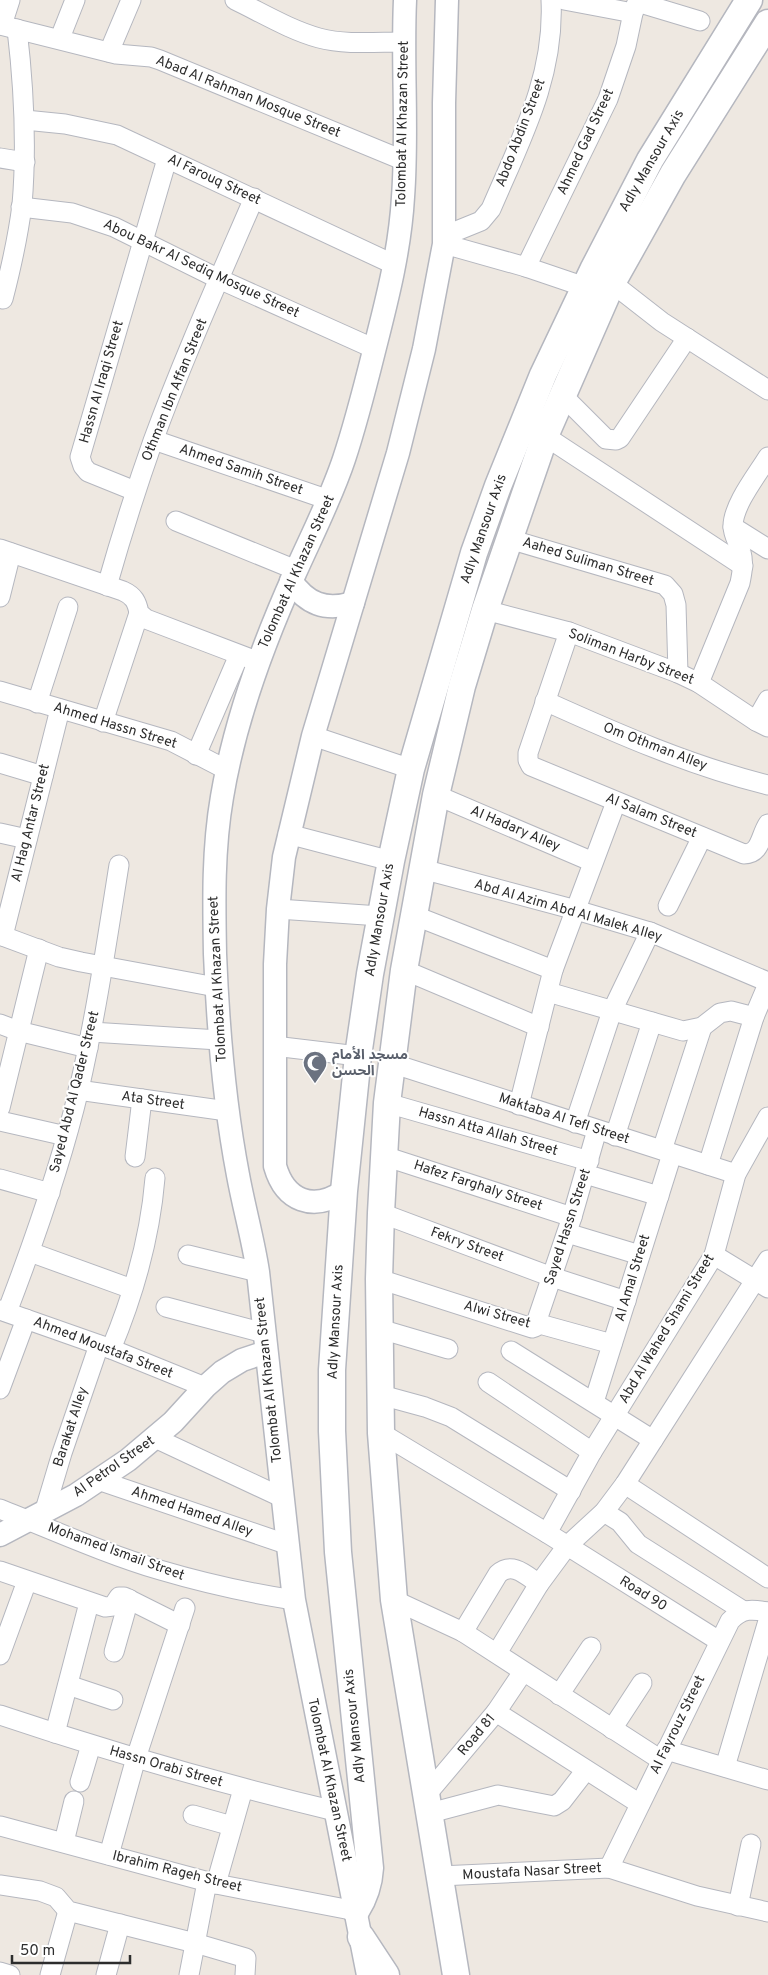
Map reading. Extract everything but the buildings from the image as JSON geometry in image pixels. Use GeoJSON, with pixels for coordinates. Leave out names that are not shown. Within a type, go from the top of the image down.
{"type":"FeatureCollection","features":[{"type":"Feature","properties":{"kind":"main road","name":"Adly Mansour Axis"},"geometry":{"type":"LineString","coordinates":[[356,1911],[364,1898],[369,1883],[370,1868],[338,1552],[332,1431],[332,1370],[344,1191],[358,1056],[380,916],[391,861],[411,770],[441,662],[483,528],[543,375],[584,287],[650,160],[750,0]]}},
{"type":"Feature","properties":{"kind":"main road","name":"Adly Mansour Axis"},"geometry":{"type":"LineString","coordinates":[[448,1935],[394,1600],[381,1433],[379,1279],[387,1103],[412,915],[436,795],[462,686],[484,610],[544,436],[612,283],[673,174],[768,23]]}},
{"type":"Feature","properties":{"kind":"main road"},"geometry":{"type":"LineString","coordinates":[[442,1975],[448,1935]]}},
{"type":"Feature","properties":{"kind":"main road"},"geometry":{"type":"LineString","coordinates":[[448,1935],[456,1975]]}},
{"type":"Feature","properties":{"kind":"main road"},"geometry":{"type":"LineString","coordinates":[[361,1937],[386,1975]]}},
{"type":"Feature","properties":{"kind":"street"},"geometry":{"type":"LineString","coordinates":[[3,299],[14,254],[21,206],[25,120],[6,26],[10,0]]}},
{"type":"Feature","properties":{"kind":"street"},"geometry":{"type":"LineString","coordinates":[[60,38],[75,0]]}},
{"type":"Feature","properties":{"kind":"street"},"geometry":{"type":"LineString","coordinates":[[109,52],[131,0]]}},
{"type":"Feature","properties":{"kind":"street"},"geometry":{"type":"LineString","coordinates":[[235,0],[300,31],[320,38],[336,41],[403,42]]}},
{"type":"Feature","properties":{"kind":"street","name":"Tolombat Al Khazan Street"},"geometry":{"type":"LineString","coordinates":[[368,1975],[294,1600],[286,1544],[258,1272],[227,1111],[219,1040],[214,888],[221,799],[249,658],[267,638],[329,500],[355,425],[395,265],[403,204],[405,161],[403,42],[405,0]]}},
{"type":"Feature","properties":{"kind":"street"},"geometry":{"type":"LineString","coordinates":[[344,1191],[333,1198],[321,1202],[308,1202],[296,1197],[285,1189],[278,1178],[275,1166],[274,1046],[278,908],[288,834],[314,736],[398,452],[424,349],[444,240],[444,103],[447,0]]}},
{"type":"Feature","properties":{"kind":"street","name":"Abdo Abdin Street"},"geometry":{"type":"LineString","coordinates":[[444,240],[481,221],[490,209],[533,110],[544,76],[550,42],[551,0]]}},
{"type":"Feature","properties":{"kind":"street"},"geometry":{"type":"LineString","coordinates":[[564,0],[596,2],[633,13],[636,5],[640,3],[662,4],[700,21]]}},
{"type":"Feature","properties":{"kind":"street","name":"Ahmed Gad Street"},"geometry":{"type":"LineString","coordinates":[[526,267],[608,99],[626,46],[633,13]]}},
{"type":"Feature","properties":{"kind":"street","name":"Abad Al Rahman Mosque Street"},"geometry":{"type":"LineString","coordinates":[[6,26],[60,38],[109,52],[151,57],[160,60],[405,161]]}},
{"type":"Feature","properties":{"kind":"street","name":"Al Farouq Street"},"geometry":{"type":"LineString","coordinates":[[25,120],[65,124],[118,135],[395,265]]}},
{"type":"Feature","properties":{"kind":"street"},"geometry":{"type":"LineString","coordinates":[[0,158],[24,162]]}},
{"type":"Feature","properties":{"kind":"street","name":"Hassn Al Iraqi Street"},"geometry":{"type":"LineString","coordinates":[[135,491],[88,472],[82,466],[80,457],[167,158]]}},
{"type":"Feature","properties":{"kind":"street","name":"Othman Ibn Affan Street"},"geometry":{"type":"LineString","coordinates":[[107,586],[135,491],[154,440],[254,198]]}},
{"type":"Feature","properties":{"kind":"street","name":"Abou Bakr Al Sediq Mosque Street"},"geometry":{"type":"LineString","coordinates":[[21,206],[64,212],[97,221],[219,279],[375,349]]}},
{"type":"Feature","properties":{"kind":"street"},"geometry":{"type":"LineString","coordinates":[[444,240],[584,287]]}},
{"type":"Feature","properties":{"kind":"street"},"geometry":{"type":"LineString","coordinates":[[612,283],[662,322],[768,390]]}},
{"type":"Feature","properties":{"kind":"street"},"geometry":{"type":"LineString","coordinates":[[562,395],[606,439],[616,440],[620,438],[687,338]]}},
{"type":"Feature","properties":{"kind":"street"},"geometry":{"type":"LineString","coordinates":[[544,436],[743,566]]}},
{"type":"Feature","properties":{"kind":"street","name":"Ahmed Samih Street"},"geometry":{"type":"LineString","coordinates":[[154,440],[329,500]]}},
{"type":"Feature","properties":{"kind":"street"},"geometry":{"type":"LineString","coordinates":[[699,683],[740,583],[743,566],[733,526],[735,515],[768,456]]}},
{"type":"Feature","properties":{"kind":"street"},"geometry":{"type":"LineString","coordinates":[[176,521],[294,575],[298,590],[318,604],[329,607],[353,603]]}},
{"type":"Feature","properties":{"kind":"street"},"geometry":{"type":"LineString","coordinates":[[733,526],[768,549]]}},
{"type":"Feature","properties":{"kind":"street","name":"Aahed Suliman Street"},"geometry":{"type":"LineString","coordinates":[[509,538],[665,585],[673,594],[676,605],[678,673]]}},
{"type":"Feature","properties":{"kind":"street"},"geometry":{"type":"LineString","coordinates":[[0,596],[6,551],[132,595],[138,604],[139,613],[102,722]]}},
{"type":"Feature","properties":{"kind":"street"},"geometry":{"type":"LineString","coordinates":[[37,703],[68,607]]}},
{"type":"Feature","properties":{"kind":"street","name":"Soliman Harby Street"},"geometry":{"type":"LineString","coordinates":[[484,610],[568,632],[678,673],[699,683],[762,724]]}},
{"type":"Feature","properties":{"kind":"street"},"geometry":{"type":"LineString","coordinates":[[139,613],[146,619],[249,658],[196,755]]}},
{"type":"Feature","properties":{"kind":"street"},"geometry":{"type":"LineString","coordinates":[[546,701],[568,632]]}},
{"type":"Feature","properties":{"kind":"street","name":"Ahmed Hassn Street"},"geometry":{"type":"LineString","coordinates":[[0,691],[171,741],[227,770]]}},
{"type":"Feature","properties":{"kind":"street"},"geometry":{"type":"LineString","coordinates":[[762,724],[768,700]]}},
{"type":"Feature","properties":{"kind":"street","name":"Al Salam Street"},"geometry":{"type":"LineString","coordinates":[[546,701],[528,753],[528,760],[531,766],[737,852],[751,854],[756,852],[768,824]]}},
{"type":"Feature","properties":{"kind":"street","name":"Om Othman Alley"},"geometry":{"type":"LineString","coordinates":[[546,701],[604,728],[664,752],[731,776],[768,785]]}},
{"type":"Feature","properties":{"kind":"street","name":"Al Hag Antar Street"},"geometry":{"type":"LineString","coordinates":[[2,936],[60,709]]}},
{"type":"Feature","properties":{"kind":"street"},"geometry":{"type":"LineString","coordinates":[[314,736],[411,770]]}},
{"type":"Feature","properties":{"kind":"street"},"geometry":{"type":"LineString","coordinates":[[0,762],[43,776]]}},
{"type":"Feature","properties":{"kind":"street","name":"Al Hadary Alley"},"geometry":{"type":"LineString","coordinates":[[436,795],[593,862]]}},
{"type":"Feature","properties":{"kind":"street"},"geometry":{"type":"LineString","coordinates":[[519,1105],[553,970],[616,802]]}},
{"type":"Feature","properties":{"kind":"street"},"geometry":{"type":"LineString","coordinates":[[0,833],[27,840]]}},
{"type":"Feature","properties":{"kind":"street"},"geometry":{"type":"LineString","coordinates":[[288,834],[391,861]]}},
{"type":"Feature","properties":{"kind":"street"},"geometry":{"type":"LineString","coordinates":[[668,906],[702,837]]}},
{"type":"Feature","properties":{"kind":"street","name":"Sayed Abd Al Qader Street"},"geometry":{"type":"LineString","coordinates":[[3,1311],[30,1252],[50,1193],[78,1090],[103,967],[119,865]]}},
{"type":"Feature","properties":{"kind":"street","name":"Abd Al Azim Abd Al Malek Alley"},"geometry":{"type":"LineString","coordinates":[[422,869],[650,932],[768,983]]}},
{"type":"Feature","properties":{"kind":"street"},"geometry":{"type":"LineString","coordinates":[[278,908],[380,916]]}},
{"type":"Feature","properties":{"kind":"street"},"geometry":{"type":"LineString","coordinates":[[412,915],[553,970]]}},
{"type":"Feature","properties":{"kind":"street"},"geometry":{"type":"LineString","coordinates":[[575,1123],[612,1011],[650,932]]}},
{"type":"Feature","properties":{"kind":"street"},"geometry":{"type":"LineString","coordinates":[[2,936],[59,957],[103,967],[216,987]]}},
{"type":"Feature","properties":{"kind":"street"},"geometry":{"type":"LineString","coordinates":[[0,1108],[39,949]]}},
{"type":"Feature","properties":{"kind":"street"},"geometry":{"type":"LineString","coordinates":[[404,970],[539,1027]]}},
{"type":"Feature","properties":{"kind":"street"},"geometry":{"type":"LineString","coordinates":[[708,1165],[754,1017],[768,983]]}},
{"type":"Feature","properties":{"kind":"street"},"geometry":{"type":"LineString","coordinates":[[548,992],[683,1031],[702,1027],[720,1014],[731,1011],[754,1017]]}},
{"type":"Feature","properties":{"kind":"street","name":"Sayed Hassn Street"},"geometry":{"type":"LineString","coordinates":[[536,1323],[570,1225],[587,1168],[606,1133],[652,1022]]}},
{"type":"Feature","properties":{"kind":"street"},"geometry":{"type":"LineString","coordinates":[[0,1024],[18,1031],[89,1040],[219,1040]]}},
{"type":"Feature","properties":{"kind":"street","name":"Al Amal Street"},"geometry":{"type":"LineString","coordinates":[[594,1402],[659,1196],[667,1152],[702,1027]]}},
{"type":"Feature","properties":{"kind":"street"},"geometry":{"type":"LineString","coordinates":[[274,1046],[358,1056]]}},
{"type":"Feature","properties":{"kind":"street","name":"Maktaba Al Tefl Street"},"geometry":{"type":"LineString","coordinates":[[392,1063],[736,1174]]}},
{"type":"Feature","properties":{"kind":"street","name":"Ata Street"},"geometry":{"type":"LineString","coordinates":[[78,1090],[227,1111]]}},
{"type":"Feature","properties":{"kind":"street"},"geometry":{"type":"LineString","coordinates":[[135,1157],[142,1099]]}},
{"type":"Feature","properties":{"kind":"street","name":"Hassn Atta Allah Street"},"geometry":{"type":"LineString","coordinates":[[387,1103],[587,1168],[659,1196]]}},
{"type":"Feature","properties":{"kind":"street","name":"Abd Al Wahed Shami Street"},"geometry":{"type":"LineString","coordinates":[[547,1533],[614,1415],[714,1255],[736,1174],[762,1141],[768,1117]]}},
{"type":"Feature","properties":{"kind":"street"},"geometry":{"type":"LineString","coordinates":[[0,1121],[66,1136]]}},
{"type":"Feature","properties":{"kind":"street","name":"Hafez Farghaly Street"},"geometry":{"type":"LineString","coordinates":[[384,1156],[570,1225],[640,1255]]}},
{"type":"Feature","properties":{"kind":"street","name":"Barakat Alley"},"geometry":{"type":"LineString","coordinates":[[36,1515],[105,1347],[123,1319],[142,1262],[148,1234],[155,1178]]}},
{"type":"Feature","properties":{"kind":"street"},"geometry":{"type":"LineString","coordinates":[[0,1179],[50,1193]]}},
{"type":"Feature","properties":{"kind":"street","name":"Fekry Street"},"geometry":{"type":"LineString","coordinates":[[381,1214],[552,1277],[626,1301]]}},
{"type":"Feature","properties":{"kind":"street"},"geometry":{"type":"LineString","coordinates":[[30,1252],[132,1289]]}},
{"type":"Feature","properties":{"kind":"street"},"geometry":{"type":"LineString","coordinates":[[188,1255],[258,1272]]}},
{"type":"Feature","properties":{"kind":"street"},"geometry":{"type":"LineString","coordinates":[[714,1255],[761,1284]]}},
{"type":"Feature","properties":{"kind":"street"},"geometry":{"type":"LineString","coordinates":[[497,1654],[539,1584],[567,1546],[604,1512],[625,1484],[761,1284],[768,1260]]}},
{"type":"Feature","properties":{"kind":"street","name":"Alwi Street"},"geometry":{"type":"LineString","coordinates":[[379,1279],[532,1328],[535,1327],[536,1323],[612,1344]]}},
{"type":"Feature","properties":{"kind":"street"},"geometry":{"type":"LineString","coordinates":[[166,1307],[265,1343]]}},
{"type":"Feature","properties":{"kind":"street","name":"Ahmed Moustafa Street"},"geometry":{"type":"LineString","coordinates":[[3,1311],[105,1347],[205,1387]]}},
{"type":"Feature","properties":{"kind":"street"},"geometry":{"type":"LineString","coordinates":[[2,1376],[26,1319]]}},
{"type":"Feature","properties":{"kind":"street"},"geometry":{"type":"LineString","coordinates":[[380,1329],[448,1348]]}},
{"type":"Feature","properties":{"kind":"street","name":"Al Petrol Street"},"geometry":{"type":"LineString","coordinates":[[0,1535],[76,1495],[128,1460],[155,1438],[222,1372],[265,1343]]}},
{"type":"Feature","properties":{"kind":"street"},"geometry":{"type":"LineString","coordinates":[[511,1350],[654,1440]]}},
{"type":"Feature","properties":{"kind":"street"},"geometry":{"type":"LineString","coordinates":[[488,1382],[592,1452]]}},
{"type":"Feature","properties":{"kind":"street"},"geometry":{"type":"LineString","coordinates":[[381,1395],[425,1407],[451,1417],[571,1491]]}},
{"type":"Feature","properties":{"kind":"street","name":"Road 90"},"geometry":{"type":"LineString","coordinates":[[381,1433],[547,1533],[719,1641]]}},
{"type":"Feature","properties":{"kind":"street"},"geometry":{"type":"LineString","coordinates":[[155,1438],[282,1497]]}},
{"type":"Feature","properties":{"kind":"street","name":"Ahmed Hamed Alley"},"geometry":{"type":"LineString","coordinates":[[98,1480],[286,1544]]}},
{"type":"Feature","properties":{"kind":"street"},"geometry":{"type":"LineString","coordinates":[[625,1484],[768,1578]]}},
{"type":"Feature","properties":{"kind":"street","name":"Mohamed Ismail Street"},"geometry":{"type":"LineString","coordinates":[[0,1509],[36,1515],[114,1554],[158,1570],[248,1593],[294,1600]]}},
{"type":"Feature","properties":{"kind":"street"},"geometry":{"type":"LineString","coordinates":[[604,1512],[620,1522],[638,1544],[742,1610],[750,1609],[768,1612]]}},
{"type":"Feature","properties":{"kind":"street"},"geometry":{"type":"LineString","coordinates":[[463,1632],[498,1574],[504,1569],[517,1570],[539,1584]]}},
{"type":"Feature","properties":{"kind":"street"},"geometry":{"type":"LineString","coordinates":[[0,1571],[89,1603],[109,1608],[116,1604],[121,1596],[182,1617],[136,1758],[109,1855]]}},
{"type":"Feature","properties":{"kind":"street"},"geometry":{"type":"LineString","coordinates":[[1,1648],[7,1617],[27,1581]]}},
{"type":"Feature","properties":{"kind":"street"},"geometry":{"type":"LineString","coordinates":[[114,1652],[129,1599]]}},
{"type":"Feature","properties":{"kind":"street"},"geometry":{"type":"LineString","coordinates":[[394,1600],[463,1632],[612,1729],[664,1755],[725,1767],[768,1780]]}},
{"type":"Feature","properties":{"kind":"street"},"geometry":{"type":"LineString","coordinates":[[55,1733],[89,1603]]}},
{"type":"Feature","properties":{"kind":"street","name":"Al Fayrouz Street"},"geometry":{"type":"LineString","coordinates":[[609,1868],[719,1641],[730,1621],[742,1610]]}},
{"type":"Feature","properties":{"kind":"street"},"geometry":{"type":"LineString","coordinates":[[725,1767],[768,1621]]}},
{"type":"Feature","properties":{"kind":"street"},"geometry":{"type":"LineString","coordinates":[[559,1695],[591,1647]]}},
{"type":"Feature","properties":{"kind":"street","name":"Road 81"},"geometry":{"type":"LineString","coordinates":[[428,1804],[523,1672]]}},
{"type":"Feature","properties":{"kind":"street"},"geometry":{"type":"LineString","coordinates":[[612,1729],[642,1683]]}},
{"type":"Feature","properties":{"kind":"street"},"geometry":{"type":"LineString","coordinates":[[68,1685],[113,1700]]}},
{"type":"Feature","properties":{"kind":"street"},"geometry":{"type":"LineString","coordinates":[[496,1712],[640,1804]]}},
{"type":"Feature","properties":{"kind":"street","name":"Hassn Orabi Street"},"geometry":{"type":"LineString","coordinates":[[0,1715],[91,1745],[242,1789],[335,1811]]}},
{"type":"Feature","properties":{"kind":"street"},"geometry":{"type":"LineString","coordinates":[[80,1782],[91,1745]]}},
{"type":"Feature","properties":{"kind":"street"},"geometry":{"type":"LineString","coordinates":[[428,1804],[498,1795],[554,1806],[562,1801],[586,1770]]}},
{"type":"Feature","properties":{"kind":"street"},"geometry":{"type":"LineString","coordinates":[[189,1975],[195,1943],[212,1883],[232,1826],[242,1789]]}},
{"type":"Feature","properties":{"kind":"street"},"geometry":{"type":"LineString","coordinates":[[64,1842],[74,1801]]}},
{"type":"Feature","properties":{"kind":"street"},"geometry":{"type":"LineString","coordinates":[[193,1815],[232,1826]]}},
{"type":"Feature","properties":{"kind":"street","name":"Ibrahim Rageh Street"},"geometry":{"type":"LineString","coordinates":[[0,1826],[212,1883],[356,1911]]}},
{"type":"Feature","properties":{"kind":"street"},"geometry":{"type":"LineString","coordinates":[[738,1906],[751,1844]]}},
{"type":"Feature","properties":{"kind":"street","name":"Moustafa Nasar Street"},"geometry":{"type":"LineString","coordinates":[[440,1876],[609,1868],[697,1896],[768,1912]]}},
{"type":"Feature","properties":{"kind":"street"},"geometry":{"type":"LineString","coordinates":[[0,1885],[40,1891],[56,1897],[68,1912],[195,1943],[246,1958],[245,1975]]}},
{"type":"Feature","properties":{"kind":"street"},"geometry":{"type":"LineString","coordinates":[[50,1975],[68,1912]]}},
{"type":"Feature","properties":{"kind":"street"},"geometry":{"type":"LineString","coordinates":[[106,1975],[120,1924]]}},
{"type":"Feature","properties":{"kind":"street"},"geometry":{"type":"LineString","coordinates":[[0,1972],[10,1975]]}},
{"type":"Feature","properties":{"kind":"place","name":"مسجد الأمام الحسن"},"geometry":{"type":"Point","coordinates":[315,1084]}}]}
